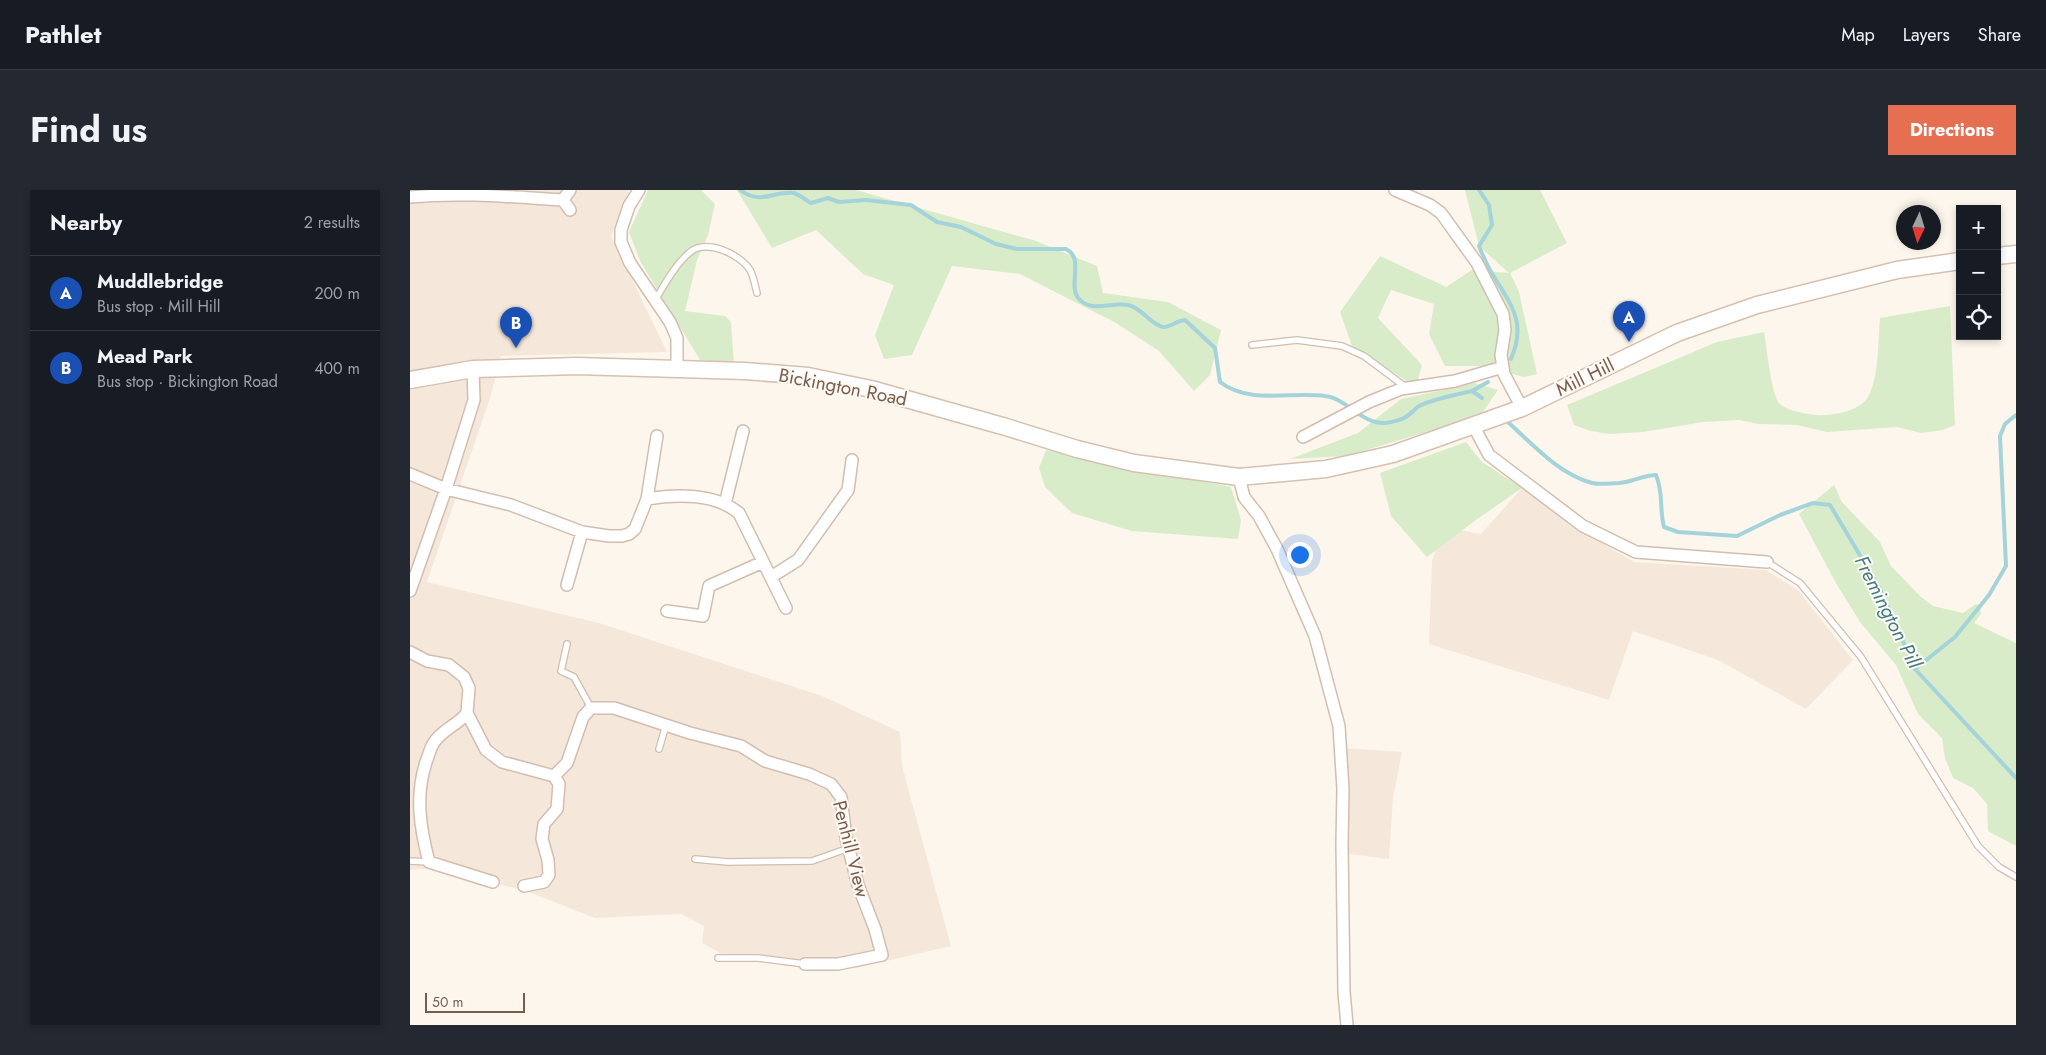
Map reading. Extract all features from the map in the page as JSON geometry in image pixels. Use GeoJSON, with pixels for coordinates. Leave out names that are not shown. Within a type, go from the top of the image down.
{"type":"FeatureCollection","features":[{"type":"Feature","properties":{"kind":"main road"},"geometry":{"type":"LineString","coordinates":[[2001,256],[2016,254]]}},
{"type":"Feature","properties":{"kind":"main road","name":"Mill Hill"},"geometry":{"type":"LineString","coordinates":[[1238,477],[1326,469],[1394,454],[1522,408],[1677,333],[1757,305],[1898,270],[1956,262]]}},
{"type":"Feature","properties":{"kind":"main road","name":"Bickington Road"},"geometry":{"type":"LineString","coordinates":[[410,380],[473,369],[577,366],[677,368],[808,376],[872,389],[1006,427],[1077,450],[1134,463],[1238,477]]}},
{"type":"Feature","properties":{"kind":"street"},"geometry":{"type":"LineString","coordinates":[[639,190],[627,214],[622,230],[621,242],[630,264],[670,322],[677,338],[677,368]]}},
{"type":"Feature","properties":{"kind":"street"},"geometry":{"type":"LineString","coordinates":[[1395,190],[1430,205],[1441,213],[1478,263],[1503,314],[1505,330],[1501,355],[1504,374],[1522,408]]}},
{"type":"Feature","properties":{"kind":"street"},"geometry":{"type":"LineString","coordinates":[[410,197],[566,195],[570,210]]}},
{"type":"Feature","properties":{"kind":"street"},"geometry":{"type":"LineString","coordinates":[[1303,437],[1370,402],[1407,388],[1456,380],[1503,367]]}},
{"type":"Feature","properties":{"kind":"street"},"geometry":{"type":"LineString","coordinates":[[410,591],[446,489],[474,400],[473,369]]}},
{"type":"Feature","properties":{"kind":"street"},"geometry":{"type":"LineString","coordinates":[[1473,425],[1489,455],[1583,526],[1636,552],[1767,562]]}},
{"type":"Feature","properties":{"kind":"street"},"geometry":{"type":"LineString","coordinates":[[726,504],[743,431]]}},
{"type":"Feature","properties":{"kind":"street"},"geometry":{"type":"LineString","coordinates":[[410,474],[446,489],[511,505],[582,532],[622,536],[629,534],[638,523],[646,499],[657,436]]}},
{"type":"Feature","properties":{"kind":"street"},"geometry":{"type":"LineString","coordinates":[[770,577],[798,560],[848,490],[852,460]]}},
{"type":"Feature","properties":{"kind":"street"},"geometry":{"type":"LineString","coordinates":[[1238,477],[1244,497],[1259,516],[1277,549],[1314,636],[1339,726],[1343,789],[1344,992],[1348,1025]]}},
{"type":"Feature","properties":{"kind":"street"},"geometry":{"type":"LineString","coordinates":[[646,499],[672,495],[726,504],[739,513],[786,608]]}},
{"type":"Feature","properties":{"kind":"street"},"geometry":{"type":"LineString","coordinates":[[567,585],[582,532]]}},
{"type":"Feature","properties":{"kind":"street"},"geometry":{"type":"LineString","coordinates":[[667,611],[703,616],[709,586],[763,562]]}},
{"type":"Feature","properties":{"kind":"street"},"geometry":{"type":"LineString","coordinates":[[410,652],[427,661],[449,666],[464,677],[469,688],[467,713],[486,750],[502,762],[554,776],[559,784],[556,809],[544,824],[542,839],[548,860],[549,875],[544,882],[524,886]]}},
{"type":"Feature","properties":{"kind":"street"},"geometry":{"type":"LineString","coordinates":[[554,776],[567,764],[583,717],[591,708]]}},
{"type":"Feature","properties":{"kind":"street","name":"Penhill View"},"geometry":{"type":"LineString","coordinates":[[591,708],[614,708],[690,733],[741,746],[765,762],[809,774],[831,784],[841,797],[849,848],[858,884],[875,929],[882,955],[838,964],[805,964]]}},
{"type":"Feature","properties":{"kind":"street"},"geometry":{"type":"LineString","coordinates":[[467,713],[460,722],[445,730],[432,745],[422,774],[419,816],[429,862],[493,882]]}},
{"type":"Feature","properties":{"kind":"lane"},"geometry":{"type":"LineString","coordinates":[[655,300],[691,251],[709,247],[731,254],[745,263],[752,272],[757,293]]}},
{"type":"Feature","properties":{"kind":"lane"},"geometry":{"type":"LineString","coordinates":[[1252,345],[1297,340],[1342,346],[1364,356],[1407,388]]}},
{"type":"Feature","properties":{"kind":"lane"},"geometry":{"type":"LineString","coordinates":[[1767,562],[1800,583],[1861,657],[1978,846],[1999,867],[2016,877]]}},
{"type":"Feature","properties":{"kind":"lane"},"geometry":{"type":"LineString","coordinates":[[567,644],[561,671],[574,677],[591,708]]}},
{"type":"Feature","properties":{"kind":"lane"},"geometry":{"type":"LineString","coordinates":[[659,749],[666,725]]}},
{"type":"Feature","properties":{"kind":"lane"},"geometry":{"type":"LineString","coordinates":[[695,859],[728,862],[812,861],[849,848]]}},
{"type":"Feature","properties":{"kind":"lane"},"geometry":{"type":"LineString","coordinates":[[410,861],[429,862]]}},
{"type":"Feature","properties":{"kind":"lane"},"geometry":{"type":"LineString","coordinates":[[718,958],[758,958],[805,964]]}},
{"type":"Feature","properties":{"kind":"shaded area"},"geometry":{"type":"Polygon","coordinates":[[[410,190],[629,190],[611,236],[667,352],[501,356],[490,398],[427,582],[599,623],[822,696],[900,732],[902,766],[951,946],[856,968],[727,957],[702,943],[704,926],[681,914],[595,918],[526,891],[432,868],[410,870],[410,190]]]}},
{"type":"Feature","properties":{"kind":"shaded area"},"geometry":{"type":"Polygon","coordinates":[[[1522,488],[1579,530],[1634,562],[1766,570],[1798,590],[1853,660],[1806,709],[1718,660],[1633,631],[1609,700],[1429,644],[1432,562],[1442,527],[1481,534],[1522,488]]]}},
{"type":"Feature","properties":{"kind":"shaded area"},"geometry":{"type":"Polygon","coordinates":[[[1342,748],[1402,752],[1393,798],[1389,859],[1342,853],[1342,748]]]}},
{"type":"Feature","properties":{"kind":"green space"},"geometry":{"type":"Polygon","coordinates":[[[648,190],[701,190],[715,204],[708,235],[697,260],[685,311],[725,316],[731,322],[734,365],[700,360],[640,261],[629,232],[648,190]]]}},
{"type":"Feature","properties":{"kind":"green space"},"geometry":{"type":"Polygon","coordinates":[[[737,190],[856,190],[1036,241],[1097,266],[1103,293],[1168,302],[1221,330],[1210,375],[1194,391],[1159,351],[1116,323],[1020,274],[952,266],[912,355],[884,359],[875,335],[894,285],[863,274],[816,230],[772,248],[737,190]]]}},
{"type":"Feature","properties":{"kind":"green space"},"geometry":{"type":"Polygon","coordinates":[[[1465,190],[1540,190],[1567,243],[1510,273],[1519,292],[1537,374],[1524,377],[1480,366],[1445,366],[1429,334],[1434,304],[1391,290],[1378,318],[1422,365],[1416,387],[1352,346],[1340,312],[1380,256],[1446,287],[1472,270],[1509,273],[1479,246],[1465,190]]]}},
{"type":"Feature","properties":{"kind":"green space"},"geometry":{"type":"Polygon","coordinates":[[[1950,306],[1955,425],[1943,430],[1921,433],[1897,427],[1827,432],[1797,425],[1759,424],[1739,420],[1703,422],[1643,432],[1610,434],[1591,431],[1574,425],[1567,405],[1717,342],[1764,332],[1774,390],[1779,403],[1790,410],[1815,415],[1844,412],[1864,402],[1872,389],[1876,369],[1880,318],[1950,306]]]}},
{"type":"Feature","properties":{"kind":"green space"},"geometry":{"type":"Polygon","coordinates":[[[1475,383],[1498,390],[1480,416],[1346,456],[1290,459],[1358,433],[1401,399],[1475,383]]]}},
{"type":"Feature","properties":{"kind":"green space"},"geometry":{"type":"Polygon","coordinates":[[[1466,442],[1482,462],[1522,488],[1427,557],[1391,516],[1380,473],[1466,442]]]}},
{"type":"Feature","properties":{"kind":"green space"},"geometry":{"type":"Polygon","coordinates":[[[1046,450],[1231,487],[1241,520],[1238,539],[1132,531],[1072,513],[1045,487],[1039,468],[1046,450]]]}},
{"type":"Feature","properties":{"kind":"green space"},"geometry":{"type":"Polygon","coordinates":[[[1834,485],[1842,502],[1880,542],[1891,566],[1920,596],[1933,606],[1963,613],[1976,604],[1980,605],[1981,614],[1974,623],[2016,643],[2016,846],[1988,831],[1987,804],[1973,788],[1953,778],[1945,758],[1942,738],[1918,714],[1896,665],[1860,622],[1837,585],[1799,514],[1834,485]]]}},
{"type":"Feature","properties":{"kind":"waterway"},"geometry":{"type":"LineString","coordinates":[[740,190],[755,197],[794,193],[811,203],[828,198],[839,202],[866,200],[911,205],[937,222],[961,227],[996,244],[1017,249],[1066,249],[1072,253],[1074,259],[1075,287],[1079,299],[1090,306],[1118,304],[1131,306],[1163,327],[1185,320],[1215,348],[1220,382],[1244,393],[1271,396],[1325,396],[1340,401],[1368,419],[1384,423],[1404,418],[1421,405],[1433,400],[1472,391],[1482,398]]}},
{"type":"Feature","properties":{"kind":"waterway"},"geometry":{"type":"LineString","coordinates":[[1479,190],[1489,205],[1492,225],[1479,246],[1489,268],[1511,305],[1517,324],[1516,346],[1511,359]]}},
{"type":"Feature","properties":{"kind":"waterway"},"geometry":{"type":"LineString","coordinates":[[1472,391],[1488,382]]}},
{"type":"Feature","properties":{"kind":"waterway","name":"Fremington Pill"},"geometry":{"type":"LineString","coordinates":[[1915,669],[1955,637],[1989,595],[2006,566],[2000,436],[2005,424],[2016,415]]}},
{"type":"Feature","properties":{"kind":"waterway","name":"Fremington Pill"},"geometry":{"type":"LineString","coordinates":[[1509,423],[1547,458],[1580,479],[1592,483],[1606,484],[1656,475],[1660,489],[1664,527],[1678,532],[1737,536],[1780,515],[1813,503],[1830,505],[1880,589],[1915,669],[2016,778]]}},
{"type":"Feature","properties":{"kind":"place","name":"Muddlebridge"},"geometry":{"type":"Point","coordinates":[1629,342]}},
{"type":"Feature","properties":{"kind":"place","name":"Mead Park"},"geometry":{"type":"Point","coordinates":[516,348]}}]}
